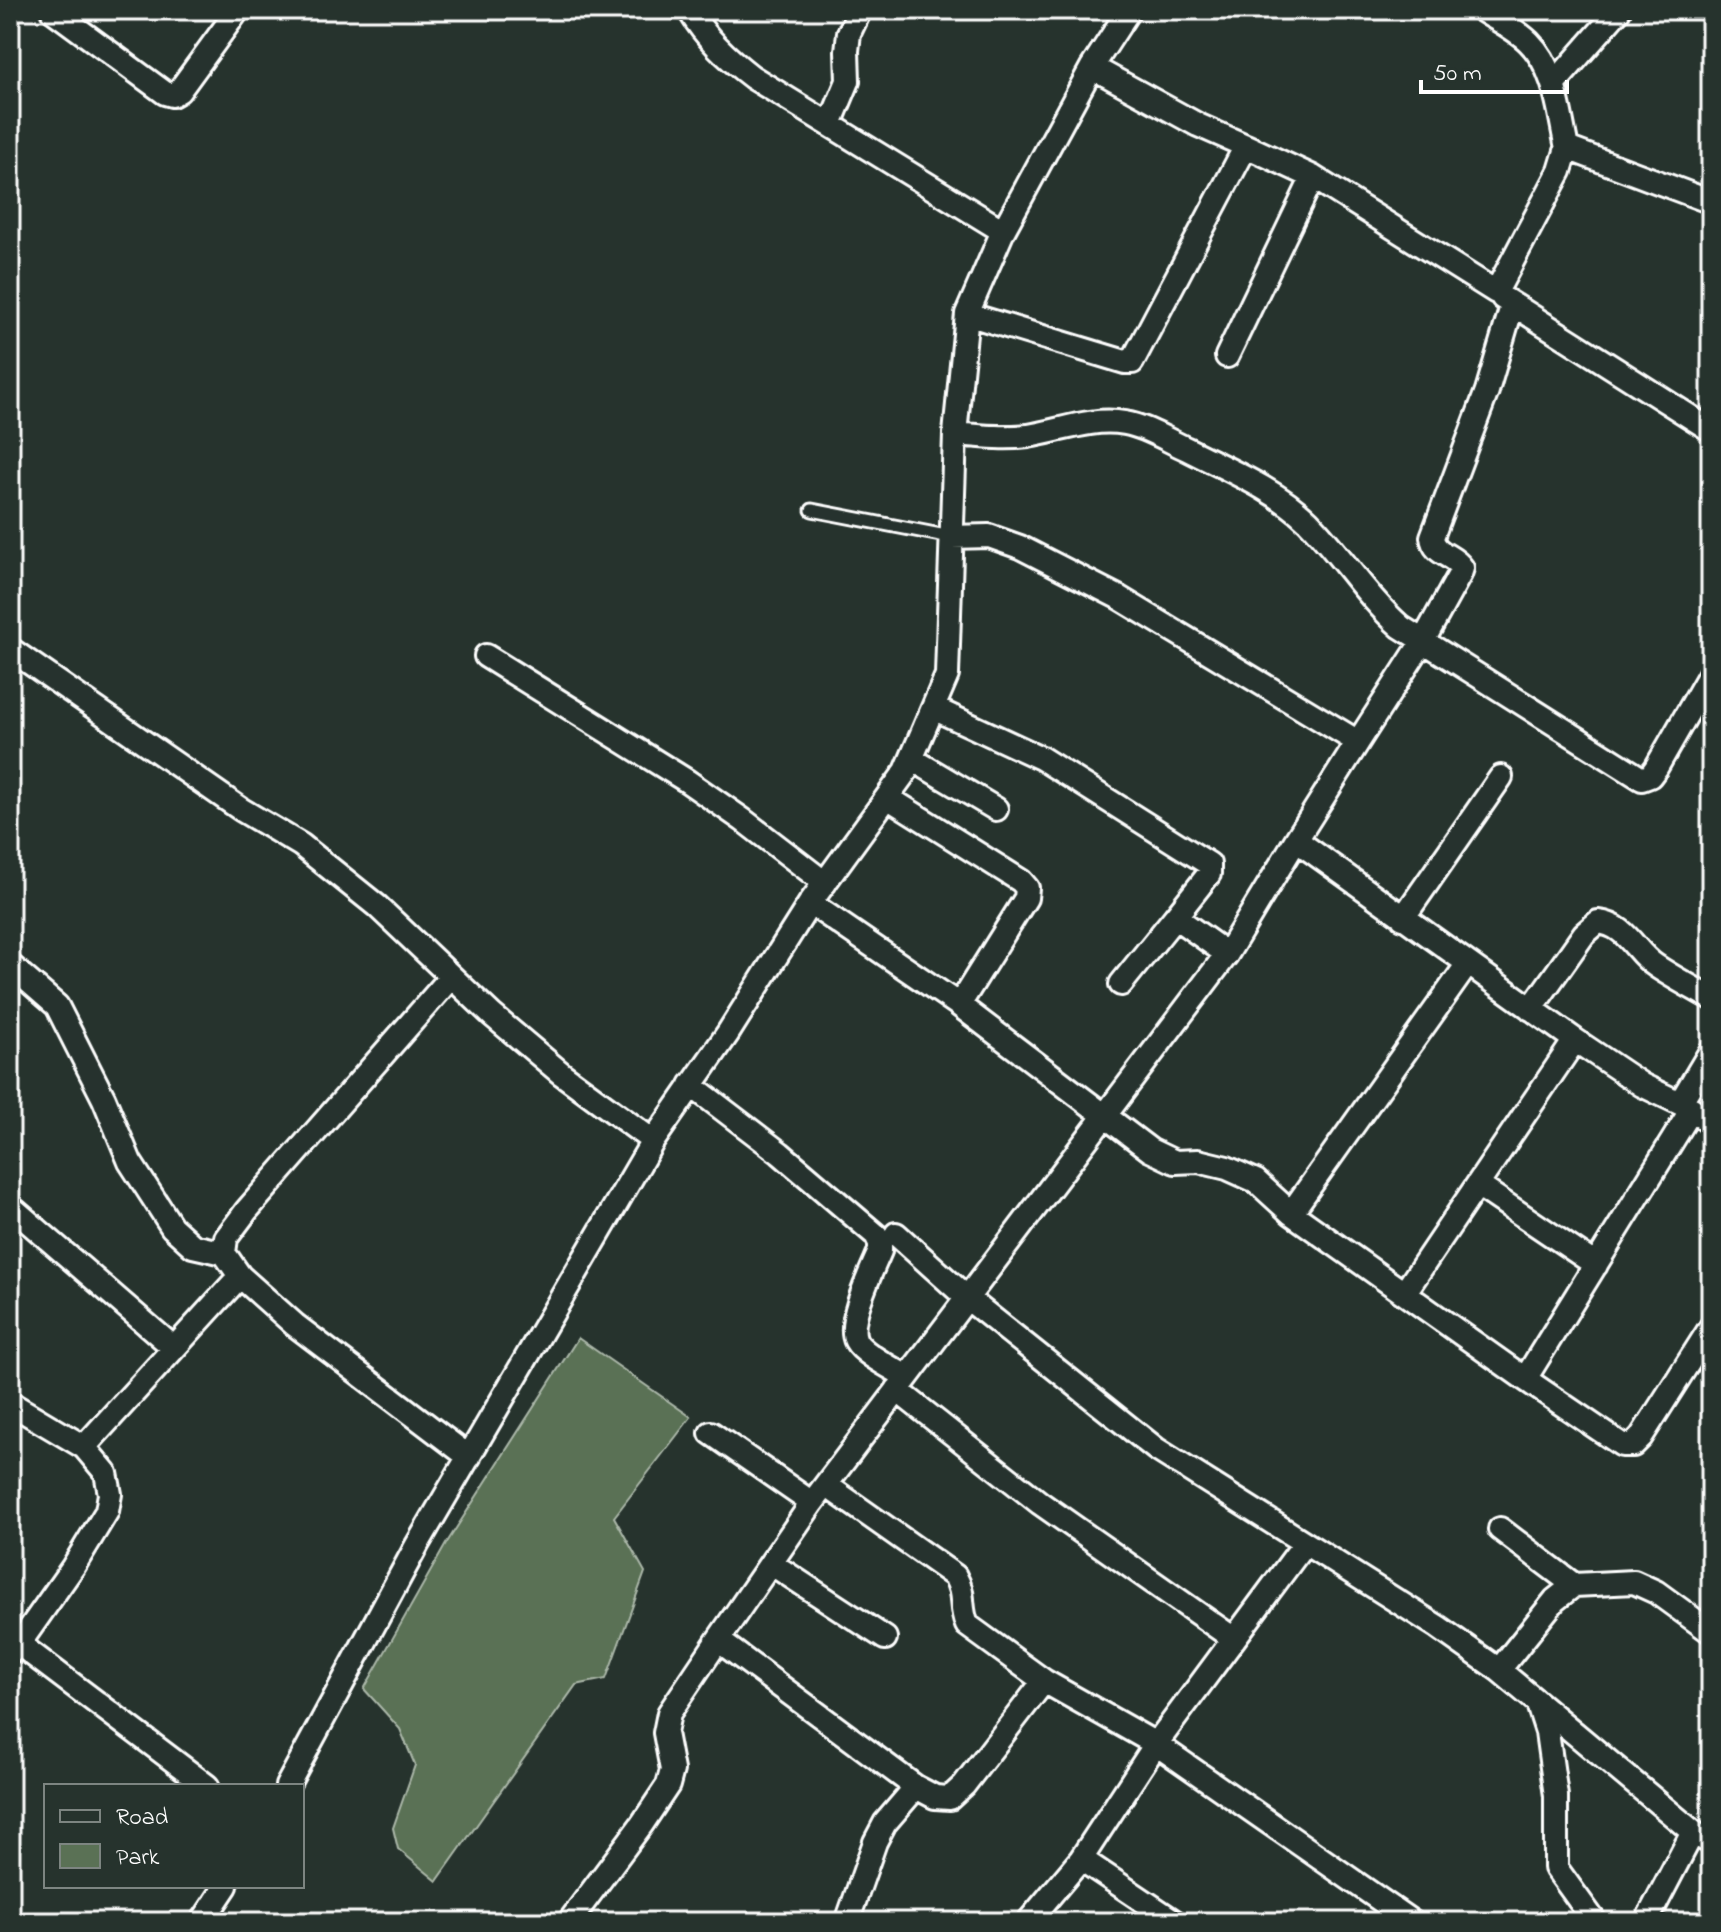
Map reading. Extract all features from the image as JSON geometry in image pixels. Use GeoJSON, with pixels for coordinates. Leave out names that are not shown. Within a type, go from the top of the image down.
{"type":"FeatureCollection","features":[{"type":"Feature","properties":{"kind":"street"},"geometry":{"type":"LineString","coordinates":[[52,10],[165,93],[172,95],[179,91],[238,10]]}},
{"type":"Feature","properties":{"kind":"street"},"geometry":{"type":"LineString","coordinates":[[689,10],[702,32],[752,77],[1003,231]]}},
{"type":"Feature","properties":{"kind":"street"},"geometry":{"type":"LineString","coordinates":[[830,124],[848,81],[849,33],[860,10]]}},
{"type":"Feature","properties":{"kind":"street"},"geometry":{"type":"LineString","coordinates":[[288,1784],[417,1545],[653,1141],[728,1033],[810,903],[912,759],[947,675],[955,434],[967,314],[1003,231],[1092,67],[1129,10]]}},
{"type":"Feature","properties":{"kind":"street"},"geometry":{"type":"LineString","coordinates":[[569,1922],[668,1785],[672,1770],[665,1733],[669,1713],[812,1503],[1227,954],[1423,641],[1460,574],[1462,568],[1459,562],[1436,550],[1432,537],[1487,391],[1504,299],[1567,148],[1554,84],[1530,43],[1482,10]]}},
{"type":"Feature","properties":{"kind":"street"},"geometry":{"type":"LineString","coordinates":[[1554,84],[1619,10]]}},
{"type":"Feature","properties":{"kind":"street"},"geometry":{"type":"LineString","coordinates":[[1092,67],[1198,125],[1313,177],[1711,430]]}},
{"type":"Feature","properties":{"kind":"street"},"geometry":{"type":"LineString","coordinates":[[967,314],[1132,362],[1246,146]]}},
{"type":"Feature","properties":{"kind":"street"},"geometry":{"type":"LineString","coordinates":[[1567,148],[1711,202]]}},
{"type":"Feature","properties":{"kind":"street"},"geometry":{"type":"LineString","coordinates":[[1227,356],[1313,177]]}},
{"type":"Feature","properties":{"kind":"street"},"geometry":{"type":"LineString","coordinates":[[955,434],[1017,437],[1099,422],[1125,423],[1149,430],[1227,469],[1292,507],[1309,523],[1377,606],[1401,627],[1642,779],[1650,776],[1656,768],[1711,672]]}},
{"type":"Feature","properties":{"kind":"street"},"geometry":{"type":"LineString","coordinates":[[951,537],[989,536],[1034,554],[1118,597],[1358,742]]}},
{"type":"Feature","properties":{"kind":"street"},"geometry":{"type":"LineString","coordinates":[[10,649],[242,810],[301,845],[377,906],[492,1015],[562,1074],[653,1141]]}},
{"type":"Feature","properties":{"kind":"street"},"geometry":{"type":"LineString","coordinates":[[486,656],[687,781],[825,883]]}},
{"type":"Feature","properties":{"kind":"street"},"geometry":{"type":"LineString","coordinates":[[933,708],[1041,758],[1209,864],[1209,874],[1121,984]]}},
{"type":"Feature","properties":{"kind":"street"},"geometry":{"type":"LineString","coordinates":[[912,759],[996,809]]}},
{"type":"Feature","properties":{"kind":"street"},"geometry":{"type":"LineString","coordinates":[[1403,918],[1501,777]]}},
{"type":"Feature","properties":{"kind":"street"},"geometry":{"type":"LineString","coordinates":[[887,797],[1021,881],[1027,888],[1026,898],[959,1005]]}},
{"type":"Feature","properties":{"kind":"street"},"geometry":{"type":"LineString","coordinates":[[1296,840],[1575,1040],[1642,1085],[1686,1106],[1711,1124]]}},
{"type":"Feature","properties":{"kind":"street"},"geometry":{"type":"LineString","coordinates":[[810,903],[959,1005],[1150,1150],[1175,1162],[1198,1161],[1227,1168],[1256,1181],[1291,1213],[1622,1445],[1633,1445],[1641,1437],[1711,1327]]}},
{"type":"Feature","properties":{"kind":"street"},"geometry":{"type":"LineString","coordinates":[[1175,917],[1227,954]]}},
{"type":"Feature","properties":{"kind":"street"},"geometry":{"type":"LineString","coordinates":[[1531,1009],[1584,934],[1598,922],[1621,930],[1654,965],[1711,998]]}},
{"type":"Feature","properties":{"kind":"street"},"geometry":{"type":"LineString","coordinates":[[10,965],[57,1006],[104,1099],[130,1162],[172,1227],[193,1246],[224,1253]]}},
{"type":"Feature","properties":{"kind":"street"},"geometry":{"type":"LineString","coordinates":[[1291,1213],[1467,965]]}},
{"type":"Feature","properties":{"kind":"street"},"geometry":{"type":"LineString","coordinates":[[451,977],[247,1210],[226,1238],[224,1253],[240,1276],[295,1325],[469,1457]]}},
{"type":"Feature","properties":{"kind":"street"},"geometry":{"type":"LineString","coordinates":[[1405,1292],[1575,1040]]}},
{"type":"Feature","properties":{"kind":"street"},"geometry":{"type":"LineString","coordinates":[[1525,1379],[1596,1265],[1686,1106],[1711,1051]]}},
{"type":"Feature","properties":{"kind":"street"},"geometry":{"type":"LineString","coordinates":[[691,1085],[780,1153],[876,1235],[880,1251],[854,1323],[855,1339],[863,1349],[1040,1503],[1234,1639]]}},
{"type":"Feature","properties":{"kind":"street"},"geometry":{"type":"LineString","coordinates":[[1479,1186],[1596,1265]]}},
{"type":"Feature","properties":{"kind":"street"},"geometry":{"type":"LineString","coordinates":[[10,1206],[174,1348]]}},
{"type":"Feature","properties":{"kind":"street"},"geometry":{"type":"LineString","coordinates":[[896,1234],[967,1298],[1156,1449],[1438,1627],[1499,1670],[1702,1837],[1646,1922]]}},
{"type":"Feature","properties":{"kind":"street"},"geometry":{"type":"LineString","coordinates":[[84,1447],[240,1276]]}},
{"type":"Feature","properties":{"kind":"street"},"geometry":{"type":"LineString","coordinates":[[10,1403],[84,1447],[106,1473],[110,1494],[107,1511],[73,1567],[14,1649],[204,1784]]}},
{"type":"Feature","properties":{"kind":"street"},"geometry":{"type":"LineString","coordinates":[[711,1433],[812,1503]]}},
{"type":"Feature","properties":{"kind":"street"},"geometry":{"type":"LineString","coordinates":[[826,1485],[955,1576],[963,1592],[961,1611],[967,1625],[1044,1681],[1156,1744],[1412,1922]]}},
{"type":"Feature","properties":{"kind":"street"},"geometry":{"type":"LineString","coordinates":[[1500,1529],[1574,1585]]}},
{"type":"Feature","properties":{"kind":"street"},"geometry":{"type":"LineString","coordinates":[[1028,1922],[1081,1859],[1156,1744],[1305,1543]]}},
{"type":"Feature","properties":{"kind":"street"},"geometry":{"type":"LineString","coordinates":[[772,1564],[885,1638]]}},
{"type":"Feature","properties":{"kind":"street"},"geometry":{"type":"LineString","coordinates":[[1499,1670],[1555,1600],[1574,1585],[1634,1582],[1656,1592],[1711,1632]]}},
{"type":"Feature","properties":{"kind":"street"},"geometry":{"type":"LineString","coordinates":[[718,1640],[916,1787],[935,1797],[950,1798],[964,1785],[1044,1681]]}},
{"type":"Feature","properties":{"kind":"street"},"geometry":{"type":"LineString","coordinates":[[1537,1702],[1547,1732],[1556,1796],[1556,1868],[1595,1922]]}},
{"type":"Feature","properties":{"kind":"street"},"geometry":{"type":"LineString","coordinates":[[847,1922],[875,1842],[885,1823],[916,1787]]}},
{"type":"Feature","properties":{"kind":"street"},"geometry":{"type":"LineString","coordinates":[[1081,1859],[1175,1922]]}},
{"type":"Feature","properties":{"kind":"street"},"geometry":{"type":"LineString","coordinates":[[202,1922],[225,1888]]}},
{"type":"Feature","properties":{"kind":"lane"},"geometry":{"type":"LineString","coordinates":[[812,510],[951,537]]}},
{"type":"Feature","properties":{"kind":"green space"},"geometry":{"type":"Polygon","coordinates":[[[578,1338],[691,1417],[614,1517],[645,1572],[606,1679],[576,1685],[437,1881],[398,1849],[393,1828],[415,1765],[400,1729],[364,1689],[446,1544],[578,1338]]]}}]}
